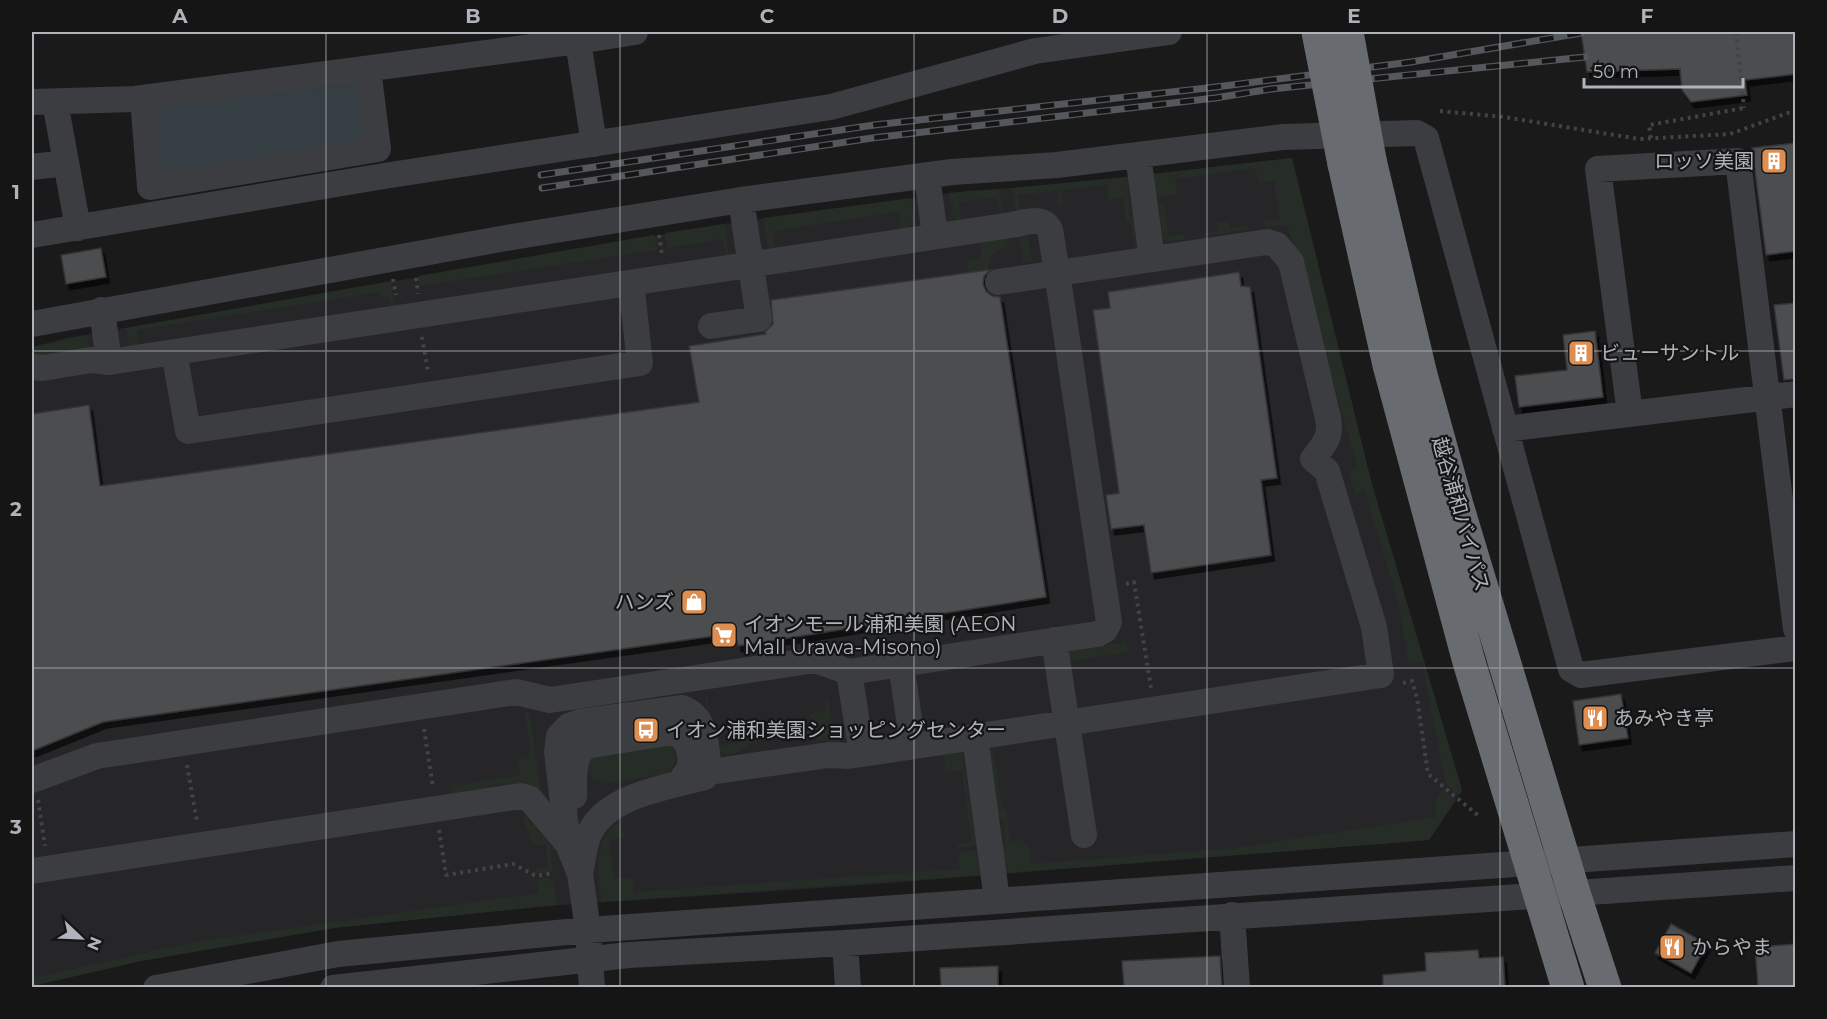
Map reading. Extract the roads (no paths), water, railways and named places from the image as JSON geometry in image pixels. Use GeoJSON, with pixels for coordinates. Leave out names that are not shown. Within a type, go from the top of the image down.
{"type":"FeatureCollection","features":[{"type":"Feature","properties":{"kind":"highway","name":"越谷浦和バイパス"},"geometry":{"type":"LineString","coordinates":[[1318,32],[1574,893],[1605,987]]}},
{"type":"Feature","properties":{"kind":"highway","name":"越谷浦和バイパス"},"geometry":{"type":"LineString","coordinates":[[1347,32],[1357,162],[1389,365],[1468,662],[1568,987]]}},
{"type":"Feature","properties":{"kind":"street"},"geometry":{"type":"LineString","coordinates":[[78,228],[65,163],[43,102],[143,98],[368,69],[569,36],[635,32]]}},
{"type":"Feature","properties":{"kind":"street"},"geometry":{"type":"LineString","coordinates":[[32,235],[396,174],[831,108],[1035,51],[1169,32]]}},
{"type":"Feature","properties":{"kind":"street"},"geometry":{"type":"LineString","coordinates":[[569,36],[594,144]]}},
{"type":"Feature","properties":{"kind":"street"},"geometry":{"type":"LineString","coordinates":[[143,98],[150,187],[378,149],[368,69]]}},
{"type":"Feature","properties":{"kind":"street"},"geometry":{"type":"LineString","coordinates":[[32,324],[506,238],[741,200],[927,176],[1057,165],[1283,136],[1416,133],[1426,138],[1570,669],[1581,675],[1796,648]]}},
{"type":"Feature","properties":{"kind":"street"},"geometry":{"type":"LineString","coordinates":[[1138,155],[1152,259]]}},
{"type":"Feature","properties":{"kind":"street"},"geometry":{"type":"LineString","coordinates":[[1630,414],[1598,169],[1738,161],[1796,629]]}},
{"type":"Feature","properties":{"kind":"street"},"geometry":{"type":"LineString","coordinates":[[32,167],[65,163]]}},
{"type":"Feature","properties":{"kind":"street"},"geometry":{"type":"LineString","coordinates":[[927,176],[935,236]]}},
{"type":"Feature","properties":{"kind":"street"},"geometry":{"type":"LineString","coordinates":[[711,326],[759,319],[741,200]]}},
{"type":"Feature","properties":{"kind":"street"},"geometry":{"type":"LineString","coordinates":[[32,367],[43,368],[91,360],[109,362],[1038,221],[1047,225],[1050,230],[1109,622],[1105,630],[1097,634],[849,672],[815,660],[550,700],[516,692],[98,756],[34,785]]}},
{"type":"Feature","properties":{"kind":"street"},"geometry":{"type":"LineString","coordinates":[[580,874],[589,834],[599,816],[633,797],[705,777],[709,772],[829,755],[862,754],[1381,675],[1374,627],[1327,471],[1313,459],[1328,438],[1330,428],[1291,262],[1278,245],[1267,242],[998,282]]}},
{"type":"Feature","properties":{"kind":"street"},"geometry":{"type":"LineString","coordinates":[[174,352],[188,431],[640,363],[631,283]]}},
{"type":"Feature","properties":{"kind":"street"},"geometry":{"type":"LineString","coordinates":[[102,310],[109,362]]}},
{"type":"Feature","properties":{"kind":"street"},"geometry":{"type":"LineString","coordinates":[[1505,429],[1796,394]]}},
{"type":"Feature","properties":{"kind":"street"},"geometry":{"type":"LineString","coordinates":[[1054,640],[1084,835]]}},
{"type":"Feature","properties":{"kind":"street"},"geometry":{"type":"LineString","coordinates":[[901,664],[913,746]]}},
{"type":"Feature","properties":{"kind":"street"},"geometry":{"type":"LineString","coordinates":[[849,672],[862,754]]}},
{"type":"Feature","properties":{"kind":"street"},"geometry":{"type":"LineString","coordinates":[[592,987],[588,930],[580,874],[568,844],[557,752],[559,736],[569,726],[580,722],[682,708],[691,711],[703,727],[709,772]]}},
{"type":"Feature","properties":{"kind":"street"},"geometry":{"type":"LineString","coordinates":[[568,844],[574,796],[575,762],[581,749],[586,746],[666,733],[676,734],[688,746],[691,764],[679,780],[665,788]]}},
{"type":"Feature","properties":{"kind":"street"},"geometry":{"type":"LineString","coordinates":[[975,737],[997,900]]}},
{"type":"Feature","properties":{"kind":"street"},"geometry":{"type":"LineString","coordinates":[[40,869],[521,796],[529,798],[568,844]]}},
{"type":"Feature","properties":{"kind":"street"},"geometry":{"type":"LineString","coordinates":[[156,987],[338,954],[588,930],[1796,844]]}},
{"type":"Feature","properties":{"kind":"street"},"geometry":{"type":"LineString","coordinates":[[333,987],[590,958],[845,944],[1232,915],[1796,878]]}},
{"type":"Feature","properties":{"kind":"street"},"geometry":{"type":"LineString","coordinates":[[1232,915],[1237,987]]}},
{"type":"Feature","properties":{"kind":"street"},"geometry":{"type":"LineString","coordinates":[[845,944],[848,987]]}},
{"type":"Feature","properties":{"kind":"railway"},"geometry":{"type":"LineString","coordinates":[[541,175],[874,125],[1216,87],[1411,62],[1581,33]]}},
{"type":"Feature","properties":{"kind":"railway"},"geometry":{"type":"LineString","coordinates":[[542,188],[872,138],[1215,98],[1271,89],[1585,57]]}},
{"type":"Feature","properties":{"kind":"place","name":"ロッソ美園"},"geometry":{"type":"Point","coordinates":[1774,161]}},
{"type":"Feature","properties":{"kind":"place","name":"ビューサントル"},"geometry":{"type":"Point","coordinates":[1581,353]}},
{"type":"Feature","properties":{"kind":"place","name":"ハンズ"},"geometry":{"type":"Point","coordinates":[694,602]}},
{"type":"Feature","properties":{"kind":"place","name":"イオンモール浦和美園 (AEON Mall Urawa-Misono)"},"geometry":{"type":"Point","coordinates":[724,635]}},
{"type":"Feature","properties":{"kind":"place","name":"あみやき亭"},"geometry":{"type":"Point","coordinates":[1595,718]}},
{"type":"Feature","properties":{"kind":"place","name":"イオン浦和美園ショッピングセンター"},"geometry":{"type":"Point","coordinates":[646,730]}},
{"type":"Feature","properties":{"kind":"place","name":"からやま"},"geometry":{"type":"Point","coordinates":[1672,947]}}]}
